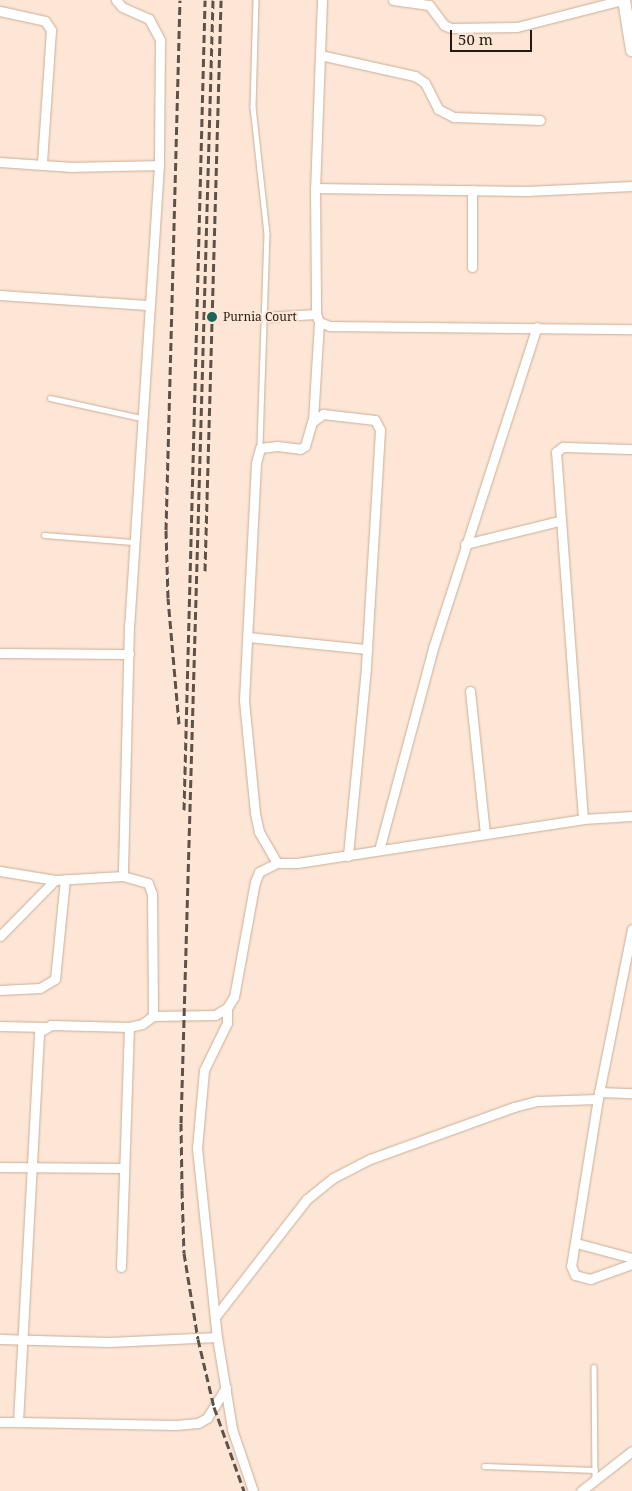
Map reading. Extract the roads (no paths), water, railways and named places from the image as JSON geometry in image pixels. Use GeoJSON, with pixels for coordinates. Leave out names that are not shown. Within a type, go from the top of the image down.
{"type":"FeatureCollection","features":[{"type":"Feature","properties":{"kind":"street"},"geometry":{"type":"LineString","coordinates":[[116,0],[122,7],[149,19],[160,40],[159,165],[147,305],[133,542],[123,876]]}},
{"type":"Feature","properties":{"kind":"street"},"geometry":{"type":"LineString","coordinates":[[277,863],[259,832],[255,813],[244,700],[256,463],[260,448],[277,446],[300,449],[309,440],[314,420],[318,318],[315,188],[322,0]]}},
{"type":"Feature","properties":{"kind":"street"},"geometry":{"type":"LineString","coordinates":[[393,0],[405,0],[429,6],[444,25],[451,28],[504,28],[534,24],[623,0],[632,50]]}},
{"type":"Feature","properties":{"kind":"street"},"geometry":{"type":"LineString","coordinates":[[0,12],[44,21],[52,30],[42,163]]}},
{"type":"Feature","properties":{"kind":"street"},"geometry":{"type":"LineString","coordinates":[[320,54],[415,76],[425,83],[438,109],[454,117],[540,120]]}},
{"type":"Feature","properties":{"kind":"street"},"geometry":{"type":"LineString","coordinates":[[0,162],[42,163],[72,167],[159,165]]}},
{"type":"Feature","properties":{"kind":"street"},"geometry":{"type":"LineString","coordinates":[[315,188],[472,190],[632,186]]}},
{"type":"Feature","properties":{"kind":"street"},"geometry":{"type":"LineString","coordinates":[[472,190],[472,267]]}},
{"type":"Feature","properties":{"kind":"street"},"geometry":{"type":"LineString","coordinates":[[0,295],[147,305]]}},
{"type":"Feature","properties":{"kind":"street"},"geometry":{"type":"LineString","coordinates":[[264,317],[318,318],[330,326],[632,329]]}},
{"type":"Feature","properties":{"kind":"street"},"geometry":{"type":"LineString","coordinates":[[379,850],[434,645],[537,327]]}},
{"type":"Feature","properties":{"kind":"street"},"geometry":{"type":"LineString","coordinates":[[314,420],[323,414],[375,420],[379,424],[367,649],[348,856]]}},
{"type":"Feature","properties":{"kind":"street"},"geometry":{"type":"LineString","coordinates":[[584,820],[555,461],[558,448],[632,449]]}},
{"type":"Feature","properties":{"kind":"street"},"geometry":{"type":"LineString","coordinates":[[466,544],[559,521]]}},
{"type":"Feature","properties":{"kind":"street"},"geometry":{"type":"LineString","coordinates":[[248,637],[367,649]]}},
{"type":"Feature","properties":{"kind":"street"},"geometry":{"type":"LineString","coordinates":[[0,653],[129,654]]}},
{"type":"Feature","properties":{"kind":"street"},"geometry":{"type":"LineString","coordinates":[[470,691],[485,834]]}},
{"type":"Feature","properties":{"kind":"street"},"geometry":{"type":"LineString","coordinates":[[0,1026],[129,1027],[142,1024],[153,1016],[215,1015],[227,1008],[234,997],[255,882],[259,872],[277,863],[348,856],[584,820],[632,816]]}},
{"type":"Feature","properties":{"kind":"street"},"geometry":{"type":"LineString","coordinates":[[0,871],[55,880],[123,876],[148,883],[152,894],[153,1016]]}},
{"type":"Feature","properties":{"kind":"street"},"geometry":{"type":"LineString","coordinates":[[0,990],[40,988],[55,979],[65,879]]}},
{"type":"Feature","properties":{"kind":"street"},"geometry":{"type":"LineString","coordinates":[[0,936],[55,880]]}},
{"type":"Feature","properties":{"kind":"street"},"geometry":{"type":"LineString","coordinates":[[632,929],[598,1095],[571,1266],[575,1275],[590,1279],[632,1264]]}},
{"type":"Feature","properties":{"kind":"street"},"geometry":{"type":"LineString","coordinates":[[227,1008],[227,1023],[204,1070],[197,1148],[216,1337],[232,1428],[253,1491]]}},
{"type":"Feature","properties":{"kind":"street"},"geometry":{"type":"LineString","coordinates":[[18,1422],[36,1040],[45,1027]]}},
{"type":"Feature","properties":{"kind":"street"},"geometry":{"type":"LineString","coordinates":[[121,1267],[129,1027]]}},
{"type":"Feature","properties":{"kind":"street"},"geometry":{"type":"LineString","coordinates":[[215,1318],[307,1199],[333,1178],[370,1159],[514,1107],[536,1101],[632,1093]]}},
{"type":"Feature","properties":{"kind":"street"},"geometry":{"type":"LineString","coordinates":[[0,1166],[123,1168]]}},
{"type":"Feature","properties":{"kind":"street"},"geometry":{"type":"LineString","coordinates":[[576,1243],[632,1258]]}},
{"type":"Feature","properties":{"kind":"street"},"geometry":{"type":"LineString","coordinates":[[0,1339],[109,1342],[216,1337]]}},
{"type":"Feature","properties":{"kind":"street"},"geometry":{"type":"LineString","coordinates":[[0,1422],[176,1425],[198,1422],[207,1418],[226,1387]]}},
{"type":"Feature","properties":{"kind":"street"},"geometry":{"type":"LineString","coordinates":[[581,1491],[595,1475],[632,1452]]}},
{"type":"Feature","properties":{"kind":"lane"},"geometry":{"type":"LineString","coordinates":[[256,0],[253,108],[267,234],[260,448]]}},
{"type":"Feature","properties":{"kind":"lane"},"geometry":{"type":"LineString","coordinates":[[50,398],[141,418]]}},
{"type":"Feature","properties":{"kind":"lane"},"geometry":{"type":"LineString","coordinates":[[44,535],[133,542]]}},
{"type":"Feature","properties":{"kind":"lane"},"geometry":{"type":"LineString","coordinates":[[484,1466],[595,1475],[594,1367]]}},
{"type":"Feature","properties":{"kind":"railway"},"geometry":{"type":"LineString","coordinates":[[179,724],[168,598],[166,530],[180,0]]}},
{"type":"Feature","properties":{"kind":"railway"},"geometry":{"type":"LineString","coordinates":[[184,810],[205,0]]}},
{"type":"Feature","properties":{"kind":"railway"},"geometry":{"type":"LineString","coordinates":[[213,0],[181,1123],[182,1190],[184,1253],[198,1339],[214,1407],[244,1491]]}},
{"type":"Feature","properties":{"kind":"railway"},"geometry":{"type":"LineString","coordinates":[[205,571],[221,0]]}},
{"type":"Feature","properties":{"kind":"place","name":"Purnia Court"},"geometry":{"type":"Point","coordinates":[212,317]}}]}
